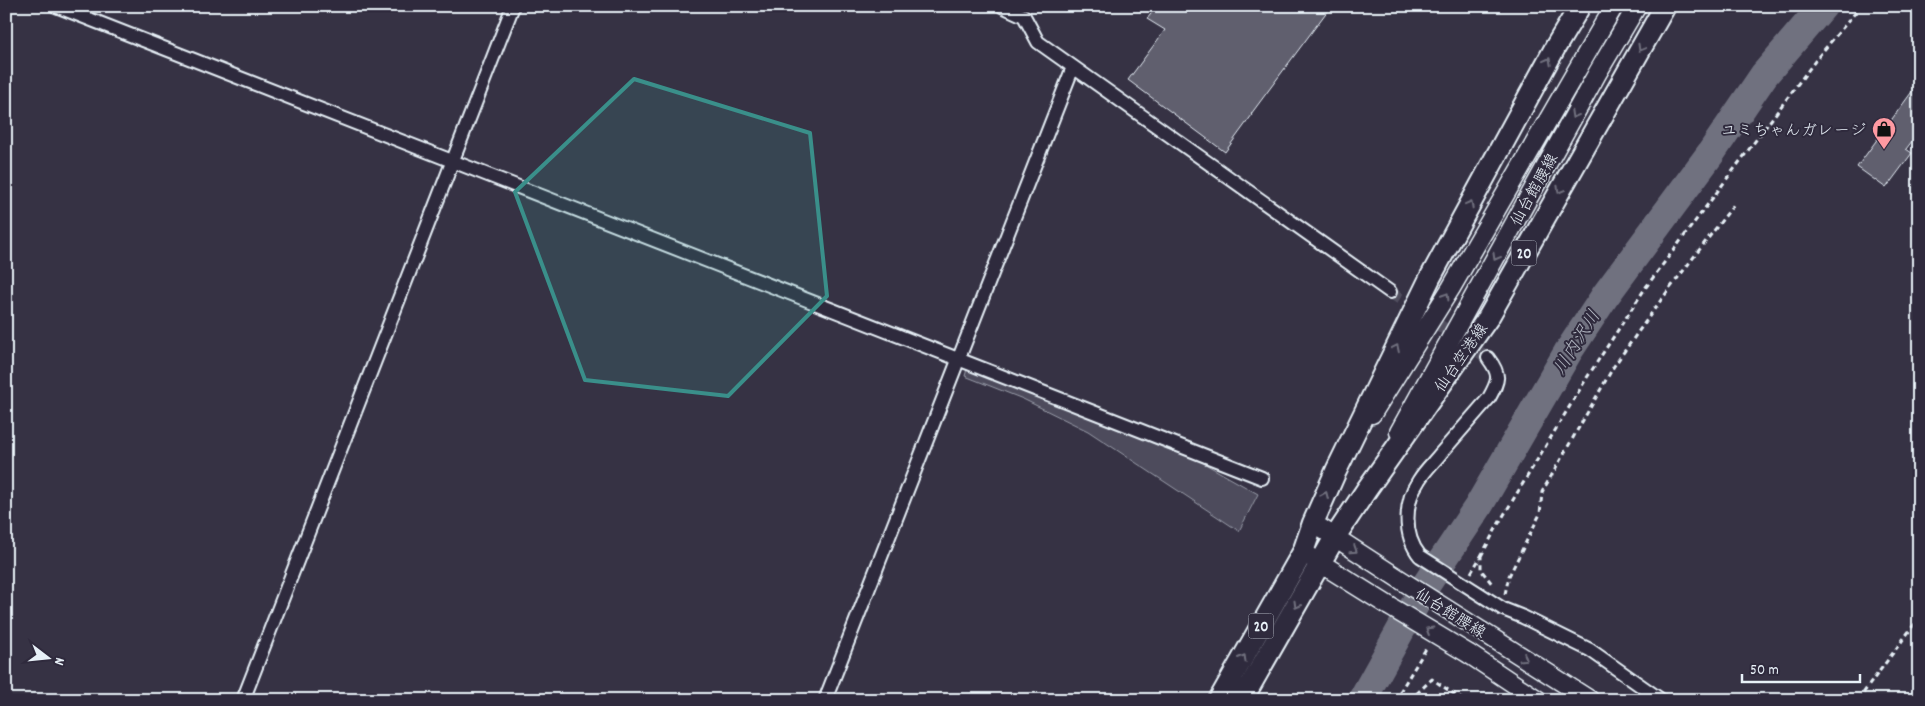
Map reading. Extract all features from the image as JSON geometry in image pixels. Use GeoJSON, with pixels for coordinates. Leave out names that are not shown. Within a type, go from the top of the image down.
{"type":"FeatureCollection","features":[{"type":"Feature","properties":{"kind":"main road","name":"20"},"geometry":{"type":"LineString","coordinates":[[1219,700],[1303,552],[1313,523],[1336,471],[1430,278],[1556,46],[1580,6]]}},
{"type":"Feature","properties":{"kind":"main road","name":"仙台館腰線"},"geometry":{"type":"LineString","coordinates":[[1336,471],[1451,288],[1614,6]]}},
{"type":"Feature","properties":{"kind":"main road","name":"仙台館腰線"},"geometry":{"type":"LineString","coordinates":[[1367,489],[1598,72],[1637,6]]}},
{"type":"Feature","properties":{"kind":"main road","name":"仙台空港線"},"geometry":{"type":"LineString","coordinates":[[1242,700],[1335,537],[1488,318],[1665,6]]}},
{"type":"Feature","properties":{"kind":"main road","name":"仙台館腰線"},"geometry":{"type":"LineString","coordinates":[[1313,523],[1590,700]]}},
{"type":"Feature","properties":{"kind":"main road","name":"仙台館腰線"},"geometry":{"type":"LineString","coordinates":[[1303,552],[1469,654],[1538,700]]}},
{"type":"Feature","properties":{"kind":"street"},"geometry":{"type":"LineString","coordinates":[[56,6],[1262,478]]}},
{"type":"Feature","properties":{"kind":"street"},"geometry":{"type":"LineString","coordinates":[[243,700],[454,162],[513,6]]}},
{"type":"Feature","properties":{"kind":"street"},"geometry":{"type":"LineString","coordinates":[[1002,6],[1024,16],[1038,42],[1390,292]]}},
{"type":"Feature","properties":{"kind":"street"},"geometry":{"type":"LineString","coordinates":[[825,700],[1073,67]]}},
{"type":"Feature","properties":{"kind":"street"},"geometry":{"type":"LineString","coordinates":[[1488,358],[1498,375],[1497,384],[1489,398],[1418,480],[1410,500],[1408,532],[1415,550],[1420,556],[1504,603],[1523,617],[1590,650],[1661,700]]}},
{"type":"Feature","properties":{"kind":"path"},"geometry":{"type":"LineString","coordinates":[[1481,556],[1499,523],[1616,331],[1646,287],[1818,57],[1861,6]]}},
{"type":"Feature","properties":{"kind":"path"},"geometry":{"type":"LineString","coordinates":[[1504,603],[1509,576],[1540,514],[1542,492],[1614,366],[1658,304],[1735,203]]}},
{"type":"Feature","properties":{"kind":"path"},"geometry":{"type":"LineString","coordinates":[[1858,700],[1919,618]]}},
{"type":"Feature","properties":{"kind":"path"},"geometry":{"type":"LineString","coordinates":[[1410,700],[1432,679],[1463,700]]}},
{"type":"Feature","properties":{"kind":"highlighted area"},"geometry":{"type":"Polygon","coordinates":[[[634,79],[810,133],[827,296],[728,396],[585,380],[515,192],[634,79]]]}},
{"type":"Feature","properties":{"kind":"shaded area"},"geometry":{"type":"Polygon","coordinates":[[[967,369],[1191,456],[1258,494],[1239,531],[1088,431],[1023,399],[965,376],[967,369]]]}},
{"type":"Feature","properties":{"kind":"building"},"geometry":{"type":"Polygon","coordinates":[[[1157,6],[1331,6],[1225,152],[1128,80],[1165,30],[1147,19],[1157,6]]]}},
{"type":"Feature","properties":{"kind":"building"},"geometry":{"type":"Polygon","coordinates":[[[1919,82],[1919,132],[1906,149],[1912,153],[1886,188],[1857,167],[1919,82]]]}},
{"type":"Feature","properties":{"kind":"waterway","name":"川内沢川"},"geometry":{"type":"LineString","coordinates":[[1362,700],[1424,588],[1478,507],[1568,352],[1605,296],[1711,153],[1764,75],[1823,6]]}},
{"type":"Feature","properties":{"kind":"tunnel"},"geometry":{"type":"LineString","coordinates":[[1390,292],[1488,358]]}},
{"type":"Feature","properties":{"kind":"place","name":"ユミちゃんガレージ"},"geometry":{"type":"Point","coordinates":[1884,150]}}]}
